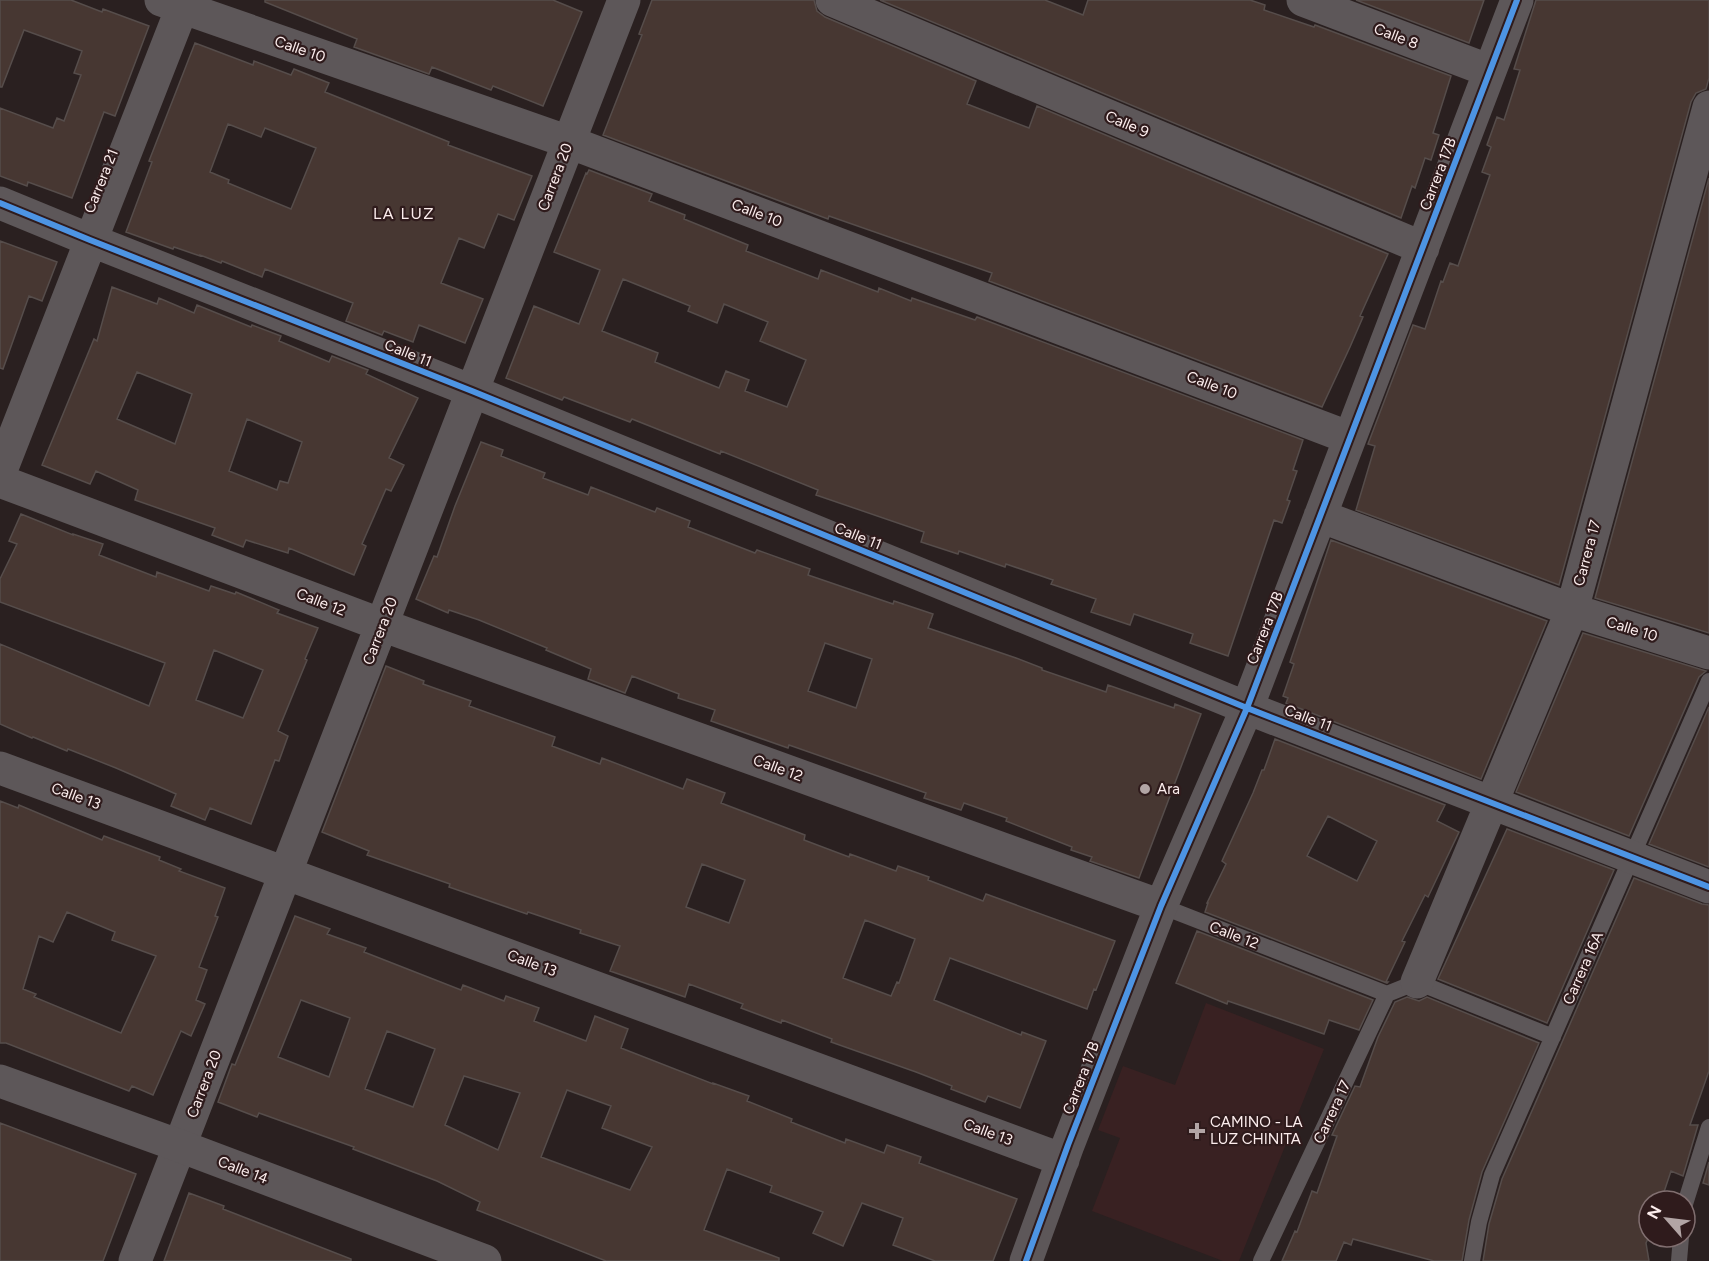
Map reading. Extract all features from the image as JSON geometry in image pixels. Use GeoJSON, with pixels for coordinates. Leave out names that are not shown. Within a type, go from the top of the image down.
{"type":"FeatureCollection","features":[{"type":"Feature","properties":{"kind":"street","name":"Carrera 20"},"geometry":{"type":"LineString","coordinates":[[135,1261],[624,0]]}},
{"type":"Feature","properties":{"kind":"street","name":"Calle 9"},"geometry":{"type":"LineString","coordinates":[[832,0],[1423,248]]}},
{"type":"Feature","properties":{"kind":"street","name":"Calle 8"},"geometry":{"type":"LineString","coordinates":[[1302,0],[1490,71]]}},
{"type":"Feature","properties":{"kind":"street","name":"Carrera 17B"},"geometry":{"type":"LineString","coordinates":[[1026,1261],[1161,906],[1247,708],[1517,0]]}},
{"type":"Feature","properties":{"kind":"street","name":"Calle 10"},"geometry":{"type":"LineString","coordinates":[[176,3],[569,142],[1350,438]]}},
{"type":"Feature","properties":{"kind":"street","name":"Carrera 21"},"geometry":{"type":"LineString","coordinates":[[0,473],[90,240],[176,3]]}},
{"type":"Feature","properties":{"kind":"street","name":"Carrera 17"},"geometry":{"type":"LineString","coordinates":[[1417,982],[1572,610],[1709,107]]}},
{"type":"Feature","properties":{"kind":"street","name":"Calle 11"},"geometry":{"type":"LineString","coordinates":[[0,202],[90,240],[472,391],[1247,708],[1709,887]]}},
{"type":"Feature","properties":{"kind":"street","name":"Calle 12"},"geometry":{"type":"LineString","coordinates":[[0,482],[382,625],[1161,906]]}},
{"type":"Feature","properties":{"kind":"street","name":"Calle 10"},"geometry":{"type":"LineString","coordinates":[[1320,516],[1572,610],[1709,653]]}},
{"type":"Feature","properties":{"kind":"street","name":"Calle 13"},"geometry":{"type":"LineString","coordinates":[[0,768],[1063,1160]]}},
{"type":"Feature","properties":{"kind":"street","name":"Calle 14"},"geometry":{"type":"LineString","coordinates":[[0,1081],[485,1261]]}},
{"type":"Feature","properties":{"kind":"lane","name":"Carrera 16A"},"geometry":{"type":"LineString","coordinates":[[1472,1261],[1479,1222],[1492,1175],[1709,681]]}},
{"type":"Feature","properties":{"kind":"lane","name":"Calle 12"},"geometry":{"type":"LineString","coordinates":[[1161,906],[1387,994]]}},
{"type":"Feature","properties":{"kind":"lane"},"geometry":{"type":"LineString","coordinates":[[1387,994],[1417,982],[1553,1037]]}},
{"type":"Feature","properties":{"kind":"lane","name":"Carrera 17"},"geometry":{"type":"LineString","coordinates":[[1261,1261],[1387,994]]}},
{"type":"Feature","properties":{"kind":"lane"},"geometry":{"type":"LineString","coordinates":[[1690,1189],[1709,1127]]}},
{"type":"Feature","properties":{"kind":"shaded area","name":"CAMINO - LA LUZ CHINITA"},"geometry":{"type":"Polygon","coordinates":[[[1206,1003],[1324,1049],[1239,1261],[1223,1261],[1092,1211],[1120,1138],[1098,1130],[1123,1066],[1175,1085],[1206,1003]]]}},
{"type":"Feature","properties":{"kind":"building"},"geometry":{"type":"Polygon","coordinates":[[[0,0],[71,0],[149,26],[115,116],[104,112],[72,198],[28,182],[27,186],[0,176],[0,108],[53,128],[57,118],[64,121],[81,75],[74,73],[82,51],[24,30],[2,87],[0,87],[0,0]]]}},
{"type":"Feature","properties":{"kind":"building"},"geometry":{"type":"Polygon","coordinates":[[[265,0],[553,0],[582,12],[543,106],[493,86],[491,90],[432,67],[429,74],[354,47],[357,39],[265,2],[265,0]]]}},
{"type":"Feature","properties":{"kind":"building"},"geometry":{"type":"Polygon","coordinates":[[[652,0],[814,0],[817,11],[825,17],[976,81],[967,104],[1029,128],[1037,106],[1388,254],[1360,316],[1363,317],[1322,407],[989,281],[992,273],[829,216],[828,219],[603,135],[642,35],[639,34],[652,0]]]}},
{"type":"Feature","properties":{"kind":"building"},"geometry":{"type":"Polygon","coordinates":[[[880,0],[1045,0],[1083,15],[1088,0],[1250,0],[1265,5],[1264,10],[1314,27],[1315,25],[1451,76],[1433,133],[1439,135],[1431,160],[1425,158],[1415,188],[1412,186],[1401,218],[880,0]]]}},
{"type":"Feature","properties":{"kind":"building"},"geometry":{"type":"Polygon","coordinates":[[[1356,0],[1484,0],[1469,43],[1356,0]]]}},
{"type":"Feature","properties":{"kind":"building"},"geometry":{"type":"Polygon","coordinates":[[[1536,0],[1709,0],[1709,78],[1706,89],[1696,93],[1691,102],[1559,585],[1356,510],[1375,446],[1368,444],[1413,325],[1425,329],[1441,281],[1443,282],[1450,263],[1458,266],[1490,175],[1482,172],[1491,147],[1487,145],[1497,117],[1504,120],[1520,70],[1514,69],[1536,0]]]}},
{"type":"Feature","properties":{"kind":"building"},"geometry":{"type":"Polygon","coordinates":[[[195,43],[253,65],[254,61],[291,75],[294,69],[329,83],[325,92],[449,142],[448,145],[532,176],[514,220],[498,214],[484,248],[459,238],[441,283],[483,299],[465,343],[419,325],[413,342],[384,331],[382,335],[346,321],[353,303],[265,269],[262,277],[222,261],[221,263],[174,247],[173,249],[126,232],[152,162],[149,161],[195,43]],[[228,124],[210,172],[229,180],[228,183],[291,209],[316,148],[265,128],[261,137],[228,124]]]}},
{"type":"Feature","properties":{"kind":"building"},"geometry":{"type":"Polygon","coordinates":[[[589,170],[652,194],[649,201],[685,215],[684,219],[748,245],[746,251],[818,279],[821,270],[878,292],[879,288],[911,301],[912,298],[975,320],[977,317],[1303,440],[1293,470],[1297,471],[1287,500],[1290,501],[1282,523],[1274,520],[1228,656],[1190,643],[1193,634],[1134,614],[1130,625],[1091,612],[1096,599],[1051,584],[1053,580],[1006,564],[1005,567],[959,551],[958,554],[921,542],[924,532],[816,495],[818,490],[721,451],[720,454],[632,419],[630,422],[564,397],[562,400],[506,378],[534,306],[579,324],[600,270],[554,252],[589,170]],[[623,279],[602,331],[658,353],[655,362],[719,388],[726,371],[749,380],[745,391],[787,407],[806,360],[760,341],[768,322],[724,304],[717,323],[688,311],[690,306],[623,279]]]}},
{"type":"Feature","properties":{"kind":"building"},"geometry":{"type":"Polygon","coordinates":[[[1709,178],[1709,633],[1595,598],[1709,178]]]}},
{"type":"Feature","properties":{"kind":"building"},"geometry":{"type":"Polygon","coordinates":[[[0,241],[57,262],[42,301],[29,296],[3,369],[0,368],[0,241]]]}},
{"type":"Feature","properties":{"kind":"building"},"geometry":{"type":"Polygon","coordinates":[[[112,287],[157,304],[159,298],[194,313],[197,305],[251,327],[252,325],[281,336],[279,341],[329,362],[332,356],[368,370],[366,374],[418,398],[389,458],[404,465],[391,491],[386,489],[362,544],[366,546],[354,575],[289,548],[288,553],[246,540],[243,547],[212,535],[215,528],[135,500],[138,490],[96,471],[90,484],[42,465],[94,339],[97,341],[112,287]],[[137,372],[117,419],[175,444],[192,394],[137,372]],[[247,419],[229,471],[277,490],[280,481],[288,483],[302,442],[247,419]]]}},
{"type":"Feature","properties":{"kind":"building"},"geometry":{"type":"Polygon","coordinates":[[[481,442],[503,450],[501,456],[545,473],[543,478],[588,495],[591,487],[655,512],[657,508],[690,521],[688,527],[755,553],[757,550],[810,569],[808,575],[893,604],[894,601],[933,614],[928,628],[1106,692],[1108,685],[1174,708],[1175,704],[1201,714],[1139,878],[1090,861],[1092,857],[1006,821],[1007,818],[964,803],[961,810],[924,798],[926,793],[789,745],[788,748],[711,721],[715,710],[678,698],[679,694],[632,676],[625,693],[588,679],[591,669],[546,650],[547,648],[479,620],[449,610],[448,613],[416,599],[434,556],[437,557],[481,442]],[[825,643],[808,691],[856,708],[872,659],[825,643]]]}},
{"type":"Feature","properties":{"kind":"building"},"geometry":{"type":"Polygon","coordinates":[[[21,514],[73,535],[103,544],[99,555],[156,577],[157,572],[209,591],[211,586],[235,594],[236,592],[279,610],[277,613],[318,628],[278,731],[288,736],[279,761],[275,760],[251,824],[210,808],[205,820],[171,806],[176,794],[116,768],[0,724],[0,644],[149,706],[165,663],[0,602],[0,579],[17,544],[9,541],[21,514]],[[214,650],[196,700],[243,718],[263,670],[214,650]]]}},
{"type":"Feature","properties":{"kind":"building"},"geometry":{"type":"Polygon","coordinates":[[[1331,540],[1547,621],[1481,779],[1286,703],[1288,698],[1283,696],[1294,664],[1290,662],[1331,540]]]}},
{"type":"Feature","properties":{"kind":"building"},"geometry":{"type":"Polygon","coordinates":[[[1583,633],[1706,671],[1699,677],[1629,836],[1516,792],[1583,633]]]}},
{"type":"Feature","properties":{"kind":"building"},"geometry":{"type":"Polygon","coordinates":[[[386,666],[424,681],[423,684],[471,701],[469,706],[555,737],[552,746],[600,764],[602,758],[683,789],[687,779],[725,793],[721,803],[805,835],[804,840],[896,871],[898,866],[983,901],[986,894],[1115,941],[1087,1009],[950,958],[934,1000],[1021,1035],[1022,1032],[1046,1041],[1020,1108],[988,1096],[985,1102],[951,1089],[952,1086],[831,1042],[832,1039],[782,1020],[781,1023],[741,1008],[743,1004],[689,984],[685,997],[610,971],[620,946],[580,933],[581,930],[449,887],[450,884],[367,855],[369,851],[322,832],[386,666]],[[702,864],[686,907],[729,923],[745,880],[702,864]],[[865,920],[843,978],[891,996],[897,982],[899,983],[915,939],[865,920]]]}},
{"type":"Feature","properties":{"kind":"building"},"geometry":{"type":"Polygon","coordinates":[[[1709,707],[1709,867],[1649,844],[1709,707]]]}},
{"type":"Feature","properties":{"kind":"building"},"geometry":{"type":"Polygon","coordinates":[[[1275,739],[1445,805],[1437,821],[1459,832],[1428,897],[1425,895],[1402,941],[1405,942],[1387,983],[1205,912],[1226,864],[1222,861],[1262,770],[1264,770],[1275,739]],[[1328,816],[1307,856],[1357,881],[1377,841],[1328,816]]]}},
{"type":"Feature","properties":{"kind":"building"},"geometry":{"type":"Polygon","coordinates":[[[0,801],[18,808],[19,805],[102,840],[104,836],[160,857],[159,860],[181,869],[179,871],[225,888],[215,916],[218,917],[199,967],[207,970],[196,1000],[205,1004],[191,1036],[181,1031],[153,1095],[132,1086],[129,1091],[6,1043],[0,1043],[0,801]],[[67,912],[53,942],[39,936],[23,989],[36,994],[34,997],[121,1033],[156,956],[112,940],[115,932],[67,912]]]}},
{"type":"Feature","properties":{"kind":"building"},"geometry":{"type":"Polygon","coordinates":[[[1507,829],[1614,870],[1547,1023],[1438,979],[1507,829]]]}},
{"type":"Feature","properties":{"kind":"building"},"geometry":{"type":"Polygon","coordinates":[[[1634,878],[1709,905],[1709,1071],[1690,1125],[1698,1125],[1683,1176],[1671,1171],[1665,1189],[1637,1189],[1637,1249],[1647,1249],[1649,1261],[1483,1261],[1489,1224],[1502,1179],[1634,878]]]}},
{"type":"Feature","properties":{"kind":"building"},"geometry":{"type":"Polygon","coordinates":[[[295,916],[330,929],[327,934],[366,948],[364,952],[461,990],[463,985],[504,1001],[506,996],[539,1008],[534,1021],[586,1041],[595,1016],[628,1029],[621,1048],[749,1096],[747,1101],[792,1119],[791,1122],[845,1143],[846,1139],[884,1153],[887,1145],[921,1157],[919,1163],[1017,1199],[993,1261],[935,1261],[893,1245],[903,1218],[862,1203],[843,1246],[813,1233],[823,1212],[770,1192],[772,1186],[727,1169],[704,1230],[779,1258],[779,1261],[606,1261],[477,1210],[480,1202],[437,1181],[353,1149],[354,1147],[259,1113],[257,1117],[218,1102],[232,1064],[235,1065],[295,916]],[[301,1000],[278,1057],[329,1077],[350,1018],[301,1000]],[[387,1031],[365,1089],[413,1107],[435,1049],[387,1031]],[[464,1076],[445,1125],[498,1150],[520,1093],[464,1076]],[[567,1090],[541,1157],[630,1190],[652,1147],[602,1128],[611,1106],[567,1090]]]}},
{"type":"Feature","properties":{"kind":"building"},"geometry":{"type":"Polygon","coordinates":[[[1197,931],[1373,1000],[1359,1030],[1329,1020],[1324,1034],[1228,1001],[1227,1004],[1176,983],[1197,931]]]}},
{"type":"Feature","properties":{"kind":"building"},"geometry":{"type":"Polygon","coordinates":[[[1407,997],[1419,1001],[1427,997],[1539,1043],[1482,1172],[1469,1220],[1462,1261],[1434,1261],[1353,1239],[1351,1245],[1344,1242],[1336,1261],[1282,1261],[1295,1231],[1297,1232],[1312,1191],[1317,1193],[1337,1136],[1332,1135],[1355,1086],[1360,1087],[1378,1037],[1395,1002],[1407,997]]]}},
{"type":"Feature","properties":{"kind":"building"},"geometry":{"type":"Polygon","coordinates":[[[0,1123],[136,1174],[103,1261],[0,1261],[0,1123]]]}},
{"type":"Feature","properties":{"kind":"building"},"geometry":{"type":"Polygon","coordinates":[[[1709,1162],[1709,1185],[1703,1183],[1709,1162]]]}},
{"type":"Feature","properties":{"kind":"building"},"geometry":{"type":"Polygon","coordinates":[[[189,1193],[224,1206],[223,1209],[351,1259],[351,1261],[164,1261],[189,1193]]]}},
{"type":"Feature","properties":{"kind":"cycle path"},"geometry":{"type":"LineString","coordinates":[[1026,1261],[1068,1145],[1161,906],[1247,708],[1517,0]]}},
{"type":"Feature","properties":{"kind":"cycle path"},"geometry":{"type":"LineString","coordinates":[[0,203],[472,391],[1247,708],[1709,887]]}},
{"type":"Feature","properties":{"kind":"place","name":"Ara"},"geometry":{"type":"Point","coordinates":[1145,789]}},
{"type":"Feature","properties":{"kind":"place","name":"CAMINO - LA LUZ CHINITA"},"geometry":{"type":"Point","coordinates":[1197,1131]}},
{"type":"Feature","properties":{"kind":"district","name":"LA LUZ"},"geometry":{"type":"Point","coordinates":[404,213]}}]}
